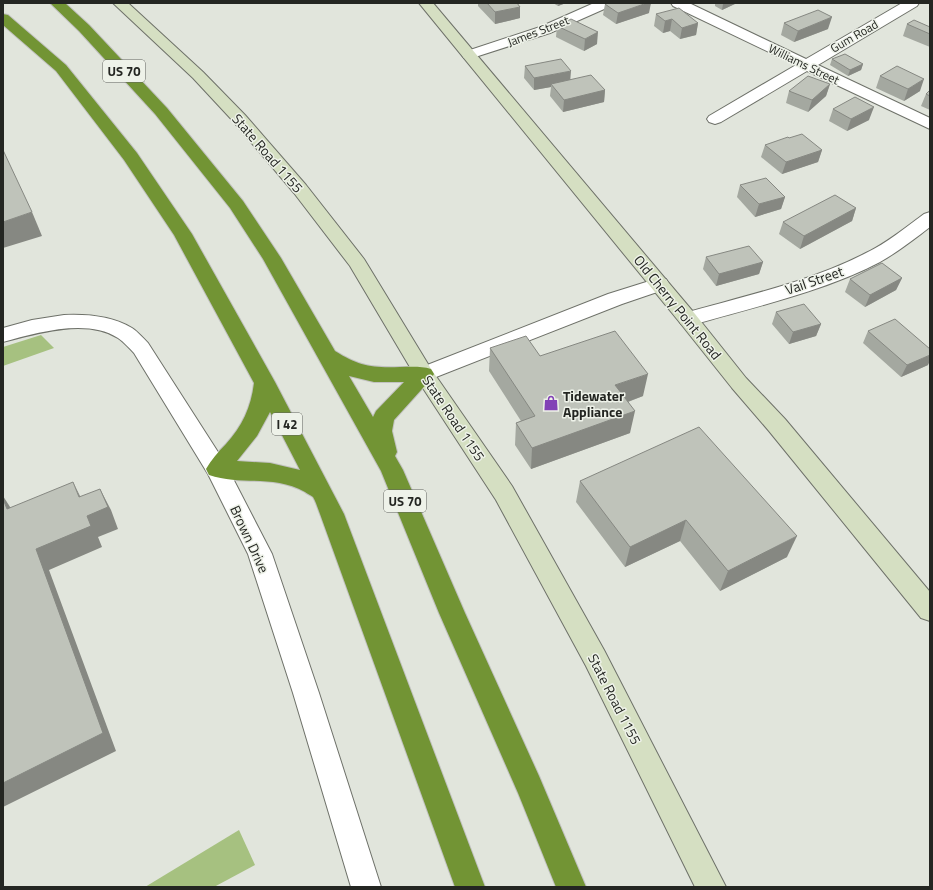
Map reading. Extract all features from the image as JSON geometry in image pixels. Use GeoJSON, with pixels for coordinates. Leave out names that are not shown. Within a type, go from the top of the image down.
{"type":"FeatureCollection","features":[{"type":"Feature","properties":{"kind":"highway","name":"US 70"},"geometry":{"type":"LineString","coordinates":[[56,3],[84,28],[161,111],[237,204],[272,258],[392,470],[452,613],[529,786],[571,887]]}},
{"type":"Feature","properties":{"kind":"highway","name":"I 42"},"geometry":{"type":"LineString","coordinates":[[3,18],[61,68],[131,157],[183,234],[265,382],[332,514],[470,887]]}},
{"type":"Feature","properties":{"kind":"highway"},"geometry":{"type":"LineString","coordinates":[[325,354],[344,368],[370,375],[424,374]]}},
{"type":"Feature","properties":{"kind":"highway"},"geometry":{"type":"LineString","coordinates":[[392,470],[383,444],[381,431],[384,417],[424,374]]}},
{"type":"Feature","properties":{"kind":"highway"},"geometry":{"type":"LineString","coordinates":[[217,469],[252,427],[262,405],[265,382]]}},
{"type":"Feature","properties":{"kind":"highway"},"geometry":{"type":"LineString","coordinates":[[217,469],[284,474],[309,482],[320,490]]}},
{"type":"Feature","properties":{"kind":"street","name":"State Road 1155"},"geometry":{"type":"LineString","coordinates":[[120,3],[198,75],[239,118],[300,190],[357,264],[424,374],[504,493],[595,658],[711,887]]}},
{"type":"Feature","properties":{"kind":"street","name":"Old Cherry Point Road"},"geometry":{"type":"LineString","coordinates":[[426,3],[688,318],[739,383],[777,425],[930,610]]}},
{"type":"Feature","properties":{"kind":"street","name":"James Street"},"geometry":{"type":"LineString","coordinates":[[469,55],[545,30],[606,3]]}},
{"type":"Feature","properties":{"kind":"street","name":"Williams Street"},"geometry":{"type":"LineString","coordinates":[[678,3],[930,124]]}},
{"type":"Feature","properties":{"kind":"street","name":"Gum Road"},"geometry":{"type":"LineString","coordinates":[[715,119],[805,64],[912,3]]}},
{"type":"Feature","properties":{"kind":"street","name":"Vail Street"},"geometry":{"type":"LineString","coordinates":[[688,318],[795,287],[848,268],[895,245],[930,218]]}},
{"type":"Feature","properties":{"kind":"street"},"geometry":{"type":"LineString","coordinates":[[424,374],[608,302],[659,284]]}},
{"type":"Feature","properties":{"kind":"street","name":"Brown Drive"},"geometry":{"type":"LineString","coordinates":[[3,335],[50,324],[78,322],[104,325],[125,334],[141,348],[217,469],[260,554],[306,694],[366,887]]}},
{"type":"Feature","properties":{"kind":"green space"},"geometry":{"type":"Polygon","coordinates":[[[41,335],[54,348],[3,366],[3,347],[41,335]]]}},
{"type":"Feature","properties":{"kind":"green space"},"geometry":{"type":"Polygon","coordinates":[[[239,830],[255,865],[214,887],[145,887],[239,830]]]}},
{"type":"Feature","properties":{"kind":"building"},"geometry":{"type":"Polygon","coordinates":[[[487,3],[517,3],[520,7],[495,12],[487,3]]]}},
{"type":"Feature","properties":{"kind":"building"},"geometry":{"type":"Polygon","coordinates":[[[647,3],[618,13],[605,4],[647,3]]]}},
{"type":"Feature","properties":{"kind":"building"},"geometry":{"type":"Polygon","coordinates":[[[679,8],[698,23],[682,28],[672,19],[665,21],[656,14],[679,8]]]}},
{"type":"Feature","properties":{"kind":"building"},"geometry":{"type":"Polygon","coordinates":[[[818,10],[832,17],[798,31],[784,23],[818,10]]]}},
{"type":"Feature","properties":{"kind":"building"},"geometry":{"type":"Polygon","coordinates":[[[571,19],[598,32],[585,39],[557,26],[571,19]]]}},
{"type":"Feature","properties":{"kind":"building"},"geometry":{"type":"Polygon","coordinates":[[[914,20],[930,27],[930,34],[907,24],[914,20]]]}},
{"type":"Feature","properties":{"kind":"building"},"geometry":{"type":"Polygon","coordinates":[[[845,54],[863,64],[850,70],[832,59],[845,54]]]}},
{"type":"Feature","properties":{"kind":"building"},"geometry":{"type":"Polygon","coordinates":[[[561,59],[571,71],[534,78],[525,66],[561,59]]]}},
{"type":"Feature","properties":{"kind":"building"},"geometry":{"type":"Polygon","coordinates":[[[897,66],[924,79],[908,89],[880,76],[897,66]]]}},
{"type":"Feature","properties":{"kind":"building"},"geometry":{"type":"Polygon","coordinates":[[[591,75],[605,90],[564,100],[551,84],[591,75]]]}},
{"type":"Feature","properties":{"kind":"building"},"geometry":{"type":"Polygon","coordinates":[[[808,76],[830,84],[812,100],[789,91],[808,76]]]}},
{"type":"Feature","properties":{"kind":"building"},"geometry":{"type":"Polygon","coordinates":[[[930,90],[930,96],[926,94],[930,90]]]}},
{"type":"Feature","properties":{"kind":"building"},"geometry":{"type":"Polygon","coordinates":[[[855,97],[874,107],[851,119],[833,109],[855,97]]]}},
{"type":"Feature","properties":{"kind":"building"},"geometry":{"type":"Polygon","coordinates":[[[802,134],[822,150],[786,162],[765,145],[788,137],[802,134]]]}},
{"type":"Feature","properties":{"kind":"building"},"geometry":{"type":"Polygon","coordinates":[[[3,150],[32,212],[3,222],[3,150]]]}},
{"type":"Feature","properties":{"kind":"building"},"geometry":{"type":"Polygon","coordinates":[[[766,178],[785,197],[759,204],[740,185],[766,178]]]}},
{"type":"Feature","properties":{"kind":"building"},"geometry":{"type":"Polygon","coordinates":[[[835,195],[856,208],[804,236],[783,222],[835,195]]]}},
{"type":"Feature","properties":{"kind":"building"},"geometry":{"type":"Polygon","coordinates":[[[749,246],[763,262],[719,274],[706,257],[749,246]]]}},
{"type":"Feature","properties":{"kind":"building"},"geometry":{"type":"Polygon","coordinates":[[[882,263],[902,278],[870,295],[850,279],[882,263]]]}},
{"type":"Feature","properties":{"kind":"building"},"geometry":{"type":"Polygon","coordinates":[[[804,304],[821,324],[793,332],[776,312],[804,304]]]}},
{"type":"Feature","properties":{"kind":"building"},"geometry":{"type":"Polygon","coordinates":[[[895,319],[930,349],[930,355],[907,365],[868,331],[895,319]]]}},
{"type":"Feature","properties":{"kind":"building"},"geometry":{"type":"Polygon","coordinates":[[[615,331],[648,374],[615,385],[635,411],[532,448],[516,423],[535,416],[490,348],[526,336],[540,356],[615,331]]]}},
{"type":"Feature","properties":{"kind":"building"},"geometry":{"type":"Polygon","coordinates":[[[699,427],[797,536],[728,571],[686,520],[630,547],[580,481],[699,427]]]}},
{"type":"Feature","properties":{"kind":"building"},"geometry":{"type":"Polygon","coordinates":[[[73,482],[79,497],[100,489],[108,507],[87,516],[91,526],[36,549],[103,733],[3,783],[3,499],[7,509],[73,482]]]}},
{"type":"Feature","properties":{"kind":"place","name":"Tidewater Appliance"},"geometry":{"type":"Point","coordinates":[551,403]}}]}
